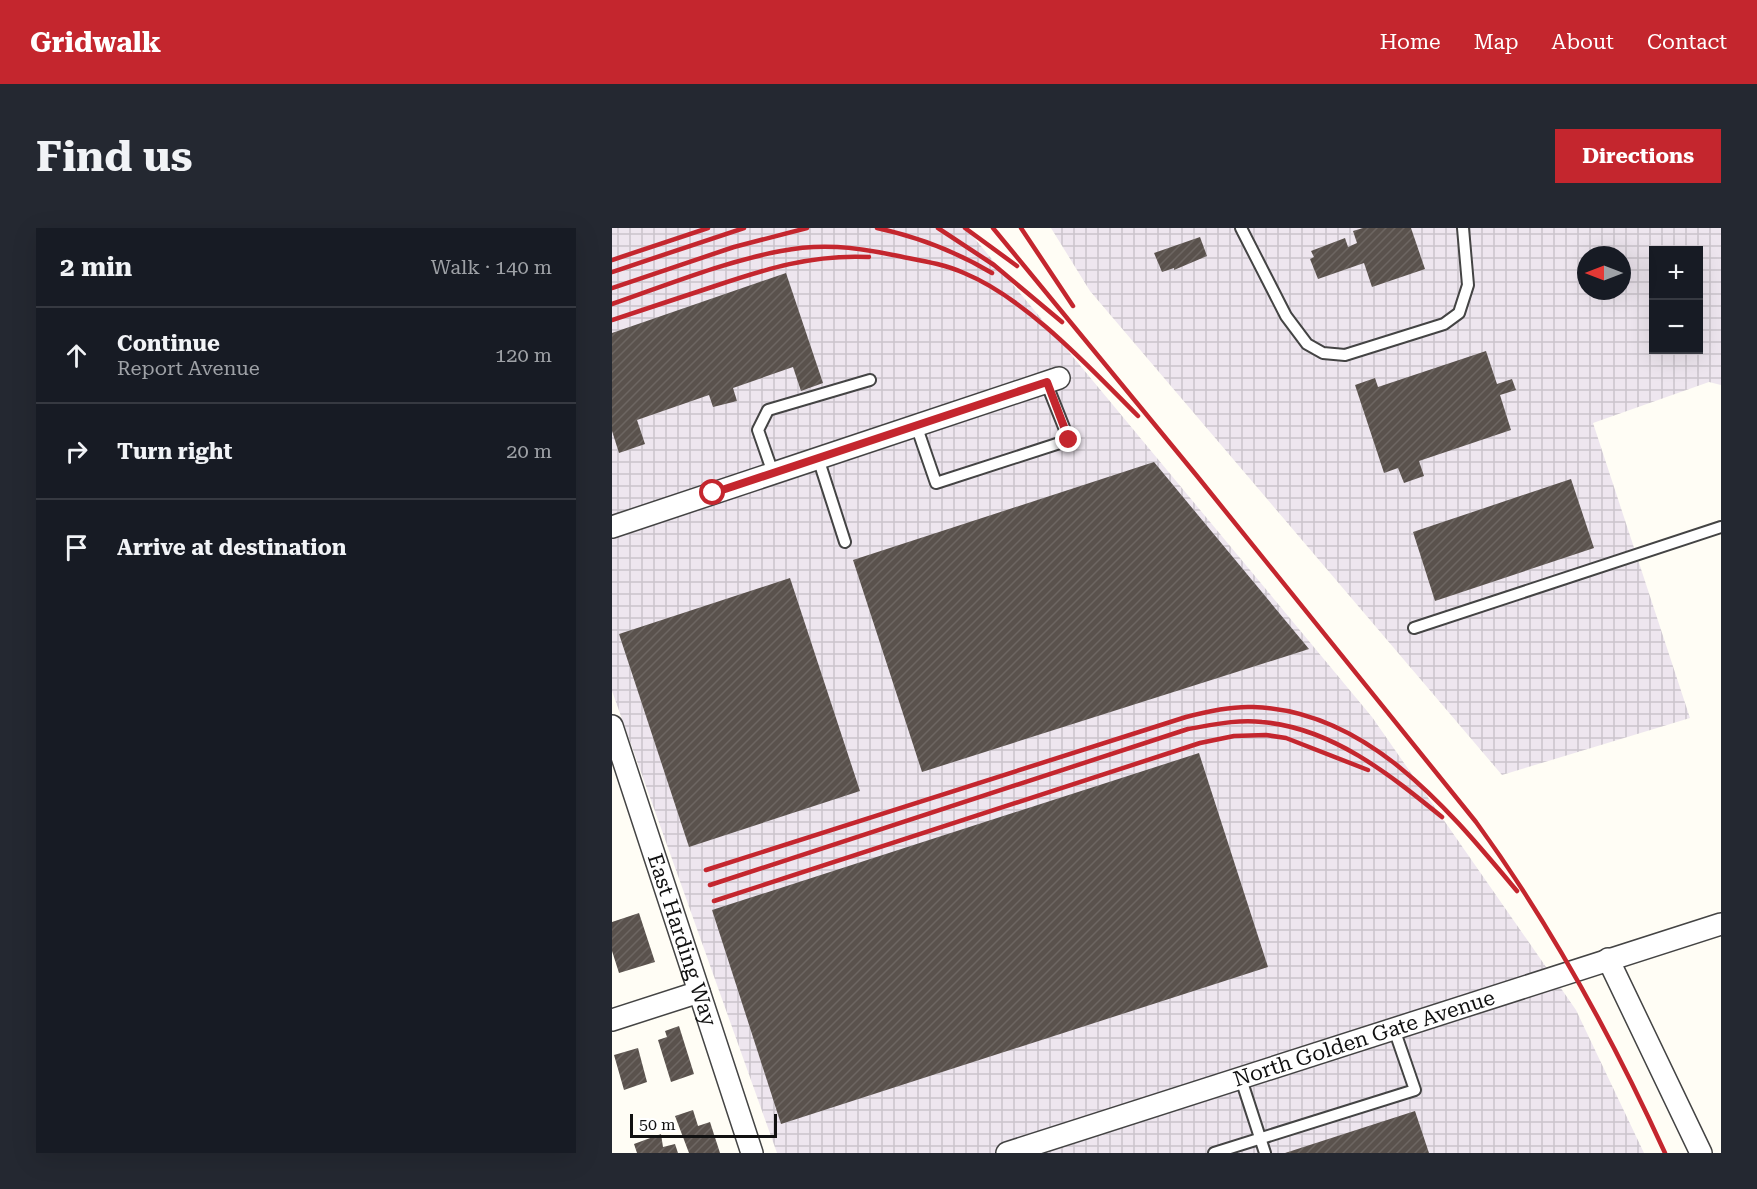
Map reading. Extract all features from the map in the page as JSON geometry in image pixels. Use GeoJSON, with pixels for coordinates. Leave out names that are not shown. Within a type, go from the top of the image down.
{"type":"FeatureCollection","features":[{"type":"Feature","properties":{"kind":"street"},"geometry":{"type":"LineString","coordinates":[[612,527],[1053,380]]}},
{"type":"Feature","properties":{"kind":"street","name":"East Harding Way"},"geometry":{"type":"LineString","coordinates":[[612,726],[618,767],[699,992],[752,1153]]}},
{"type":"Feature","properties":{"kind":"street","name":"North Golden Gate Avenue"},"geometry":{"type":"LineString","coordinates":[[1007,1153],[1721,924]]}},
{"type":"Feature","properties":{"kind":"street"},"geometry":{"type":"LineString","coordinates":[[1608,959],[1701,1153]]}},
{"type":"Feature","properties":{"kind":"street"},"geometry":{"type":"LineString","coordinates":[[612,1020],[699,992]]}},
{"type":"Feature","properties":{"kind":"lane"},"geometry":{"type":"LineString","coordinates":[[1241,228],[1286,316],[1307,344],[1323,353],[1345,355],[1444,324],[1459,313],[1468,285],[1463,228]]}},
{"type":"Feature","properties":{"kind":"lane"},"geometry":{"type":"LineString","coordinates":[[773,473],[758,430],[768,410],[870,380]]}},
{"type":"Feature","properties":{"kind":"lane"},"geometry":{"type":"LineString","coordinates":[[916,425],[936,483],[1069,440],[1053,380]]}},
{"type":"Feature","properties":{"kind":"lane"},"geometry":{"type":"LineString","coordinates":[[818,458],[845,542]]}},
{"type":"Feature","properties":{"kind":"lane"},"geometry":{"type":"LineString","coordinates":[[1414,628],[1721,527]]}},
{"type":"Feature","properties":{"kind":"lane"},"geometry":{"type":"LineString","coordinates":[[1214,1153],[1416,1090],[1394,1029]]}},
{"type":"Feature","properties":{"kind":"lane"},"geometry":{"type":"LineString","coordinates":[[1241,1078],[1265,1153]]}},
{"type":"Feature","properties":{"kind":"shaded area"},"geometry":{"type":"Polygon","coordinates":[[[612,228],[966,228],[1372,717],[1576,1010],[1644,1153],[777,1153],[612,691],[612,228]]]}},
{"type":"Feature","properties":{"kind":"shaded area"},"geometry":{"type":"Polygon","coordinates":[[[1051,228],[1721,228],[1721,385],[1709,382],[1593,423],[1690,718],[1502,775],[1090,291],[1051,228]]]}},
{"type":"Feature","properties":{"kind":"building"},"geometry":{"type":"Polygon","coordinates":[[[1363,228],[1411,228],[1425,269],[1372,287],[1364,263],[1318,279],[1310,259],[1314,257],[1311,251],[1345,238],[1348,247],[1357,243],[1353,231],[1363,228]]]}},
{"type":"Feature","properties":{"kind":"building"},"geometry":{"type":"Polygon","coordinates":[[[1200,237],[1207,256],[1174,270],[1174,268],[1162,272],[1154,253],[1200,237]]]}},
{"type":"Feature","properties":{"kind":"building"},"geometry":{"type":"Polygon","coordinates":[[[786,273],[823,383],[801,391],[793,367],[733,388],[737,401],[713,407],[709,395],[637,420],[645,444],[619,453],[612,431],[612,333],[786,273]]]}},
{"type":"Feature","properties":{"kind":"building"},"geometry":{"type":"Polygon","coordinates":[[[1486,351],[1497,384],[1512,379],[1516,390],[1500,395],[1511,430],[1419,461],[1424,476],[1404,483],[1398,468],[1384,473],[1355,385],[1375,378],[1378,387],[1486,351]]]}},
{"type":"Feature","properties":{"kind":"building"},"geometry":{"type":"Polygon","coordinates":[[[1154,462],[1309,649],[922,772],[853,560],[1154,462]]]}},
{"type":"Feature","properties":{"kind":"building"},"geometry":{"type":"Polygon","coordinates":[[[1571,479],[1594,548],[1435,601],[1413,532],[1571,479]]]}},
{"type":"Feature","properties":{"kind":"building"},"geometry":{"type":"Polygon","coordinates":[[[790,578],[860,791],[689,847],[619,634],[790,578]]]}},
{"type":"Feature","properties":{"kind":"building"},"geometry":{"type":"Polygon","coordinates":[[[1199,753],[1268,967],[781,1124],[712,910],[1199,753]]]}},
{"type":"Feature","properties":{"kind":"building"},"geometry":{"type":"Polygon","coordinates":[[[639,913],[655,962],[619,973],[612,951],[612,922],[639,913]]]}},
{"type":"Feature","properties":{"kind":"building"},"geometry":{"type":"Polygon","coordinates":[[[679,1026],[694,1074],[671,1082],[658,1040],[667,1037],[665,1031],[679,1026]]]}},
{"type":"Feature","properties":{"kind":"building"},"geometry":{"type":"Polygon","coordinates":[[[638,1048],[647,1082],[624,1090],[614,1055],[638,1048]]]}},
{"type":"Feature","properties":{"kind":"building"},"geometry":{"type":"Polygon","coordinates":[[[693,1110],[698,1126],[710,1122],[720,1153],[689,1153],[675,1116],[693,1110]]]}},
{"type":"Feature","properties":{"kind":"building"},"geometry":{"type":"Polygon","coordinates":[[[1415,1111],[1429,1153],[1285,1153],[1415,1111]]]}},
{"type":"Feature","properties":{"kind":"building"},"geometry":{"type":"Polygon","coordinates":[[[661,1134],[663,1147],[675,1144],[678,1153],[637,1153],[634,1144],[661,1134]]]}},
{"type":"Feature","properties":{"kind":"railway"},"geometry":{"type":"LineString","coordinates":[[612,260],[708,228]]}},
{"type":"Feature","properties":{"kind":"railway"},"geometry":{"type":"LineString","coordinates":[[612,272],[744,228]]}},
{"type":"Feature","properties":{"kind":"railway"},"geometry":{"type":"LineString","coordinates":[[612,288],[734,247],[807,228]]}},
{"type":"Feature","properties":{"kind":"railway"},"geometry":{"type":"LineString","coordinates":[[877,228],[936,246],[992,273]]}},
{"type":"Feature","properties":{"kind":"railway"},"geometry":{"type":"LineString","coordinates":[[938,228],[994,265],[1062,322]]}},
{"type":"Feature","properties":{"kind":"railway"},"geometry":{"type":"LineString","coordinates":[[965,228],[1017,266]]}},
{"type":"Feature","properties":{"kind":"railway"},"geometry":{"type":"LineString","coordinates":[[993,228],[1197,476],[1476,822],[1530,901],[1579,983],[1624,1067],[1665,1153]]}},
{"type":"Feature","properties":{"kind":"railway"},"geometry":{"type":"LineString","coordinates":[[1021,228],[1073,306]]}},
{"type":"Feature","properties":{"kind":"railway"},"geometry":{"type":"LineString","coordinates":[[612,304],[717,268],[759,256],[810,247],[851,248],[929,262],[964,273],[1011,300],[1057,336],[1138,416]]}},
{"type":"Feature","properties":{"kind":"railway"},"geometry":{"type":"LineString","coordinates":[[612,320],[751,274],[789,264],[828,258],[869,257]]}},
{"type":"Feature","properties":{"kind":"railway"},"geometry":{"type":"LineString","coordinates":[[706,870],[1186,717],[1219,709],[1253,707],[1295,712],[1333,726],[1369,745],[1403,770],[1434,798],[1517,891]]}},
{"type":"Feature","properties":{"kind":"railway"},"geometry":{"type":"LineString","coordinates":[[710,885],[1188,729],[1234,722],[1253,721],[1288,726],[1336,743],[1380,770],[1442,817]]}},
{"type":"Feature","properties":{"kind":"railway"},"geometry":{"type":"LineString","coordinates":[[714,901],[1200,743],[1234,736],[1266,735],[1286,738],[1368,770]]}},
{"type":"Feature","properties":{"kind":"route"},"geometry":{"type":"LineString","coordinates":[[713,493],[1047,382],[1069,440]]}}]}
